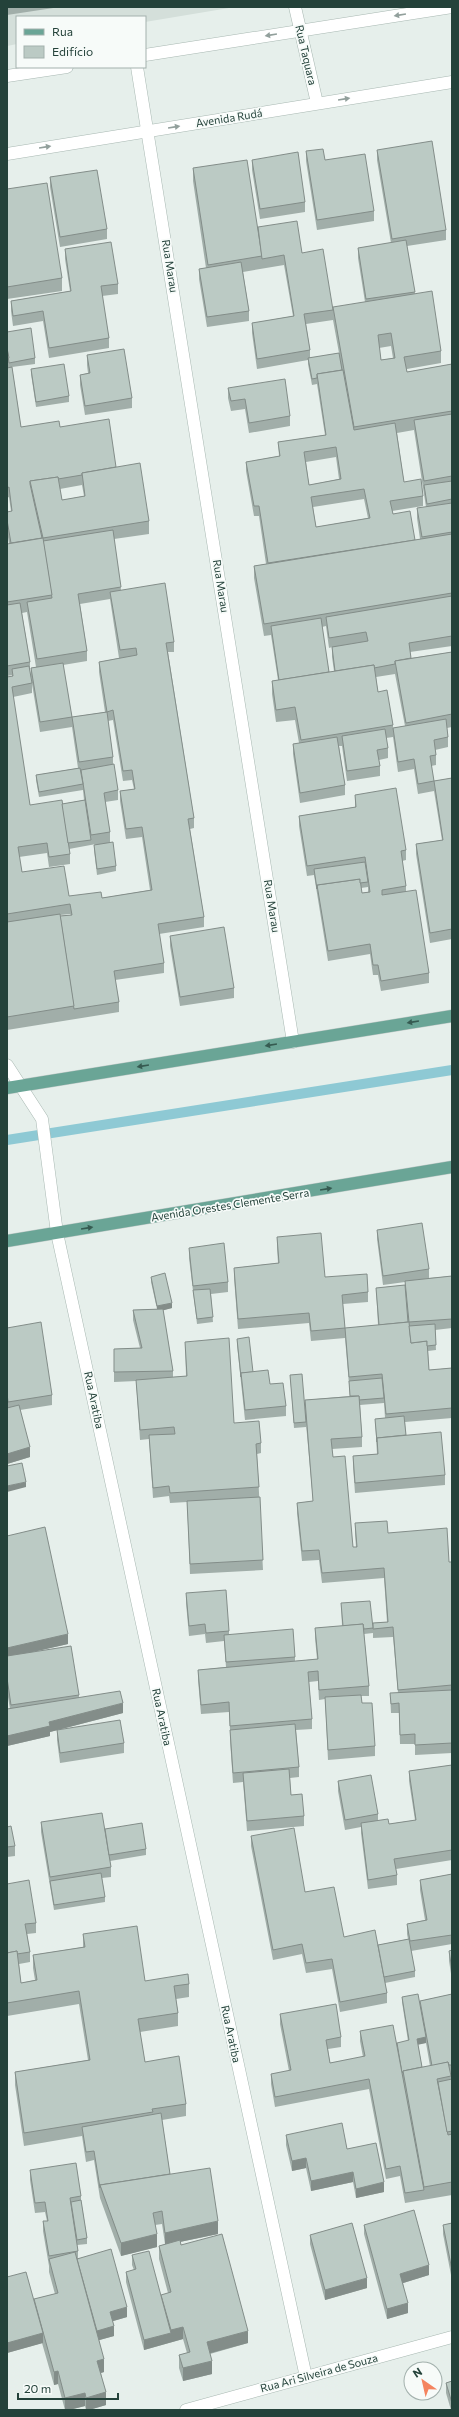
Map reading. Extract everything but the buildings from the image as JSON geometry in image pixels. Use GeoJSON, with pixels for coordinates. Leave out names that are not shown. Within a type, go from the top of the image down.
{"type":"FeatureCollection","features":[{"type":"Feature","properties":{"kind":"main road"},"geometry":{"type":"LineString","coordinates":[[7,1088],[452,1016]]}},
{"type":"Feature","properties":{"kind":"main road","name":"Avenida Orestes Clemente Serra"},"geometry":{"type":"LineString","coordinates":[[7,1241],[452,1168]]}},
{"type":"Feature","properties":{"kind":"street","name":"Rua Taquara"},"geometry":{"type":"LineString","coordinates":[[295,7],[317,103]]}},
{"type":"Feature","properties":{"kind":"street"},"geometry":{"type":"LineString","coordinates":[[146,55],[452,7]]}},
{"type":"Feature","properties":{"kind":"street"},"geometry":{"type":"LineString","coordinates":[[7,76],[60,68]]}},
{"type":"Feature","properties":{"kind":"street","name":"Rua Marau"},"geometry":{"type":"LineString","coordinates":[[137,68],[293,1042]]}},
{"type":"Feature","properties":{"kind":"street","name":"Avenida Rudá"},"geometry":{"type":"LineString","coordinates":[[7,154],[452,82]]}},
{"type":"Feature","properties":{"kind":"street","name":"Rua Aratiba"},"geometry":{"type":"LineString","coordinates":[[7,1065],[42,1119],[58,1233],[306,2377]]}},
{"type":"Feature","properties":{"kind":"street","name":"Rua Ari Silveira de Souza"},"geometry":{"type":"LineString","coordinates":[[186,2410],[452,2337]]}},
{"type":"Feature","properties":{"kind":"shaded area"},"geometry":{"type":"Polygon","coordinates":[[[7,7],[235,7],[146,22],[146,16],[16,16],[16,44],[7,46],[7,7]]]}},
{"type":"Feature","properties":{"kind":"waterway"},"geometry":{"type":"LineString","coordinates":[[7,1140],[452,1070]]}}]}
